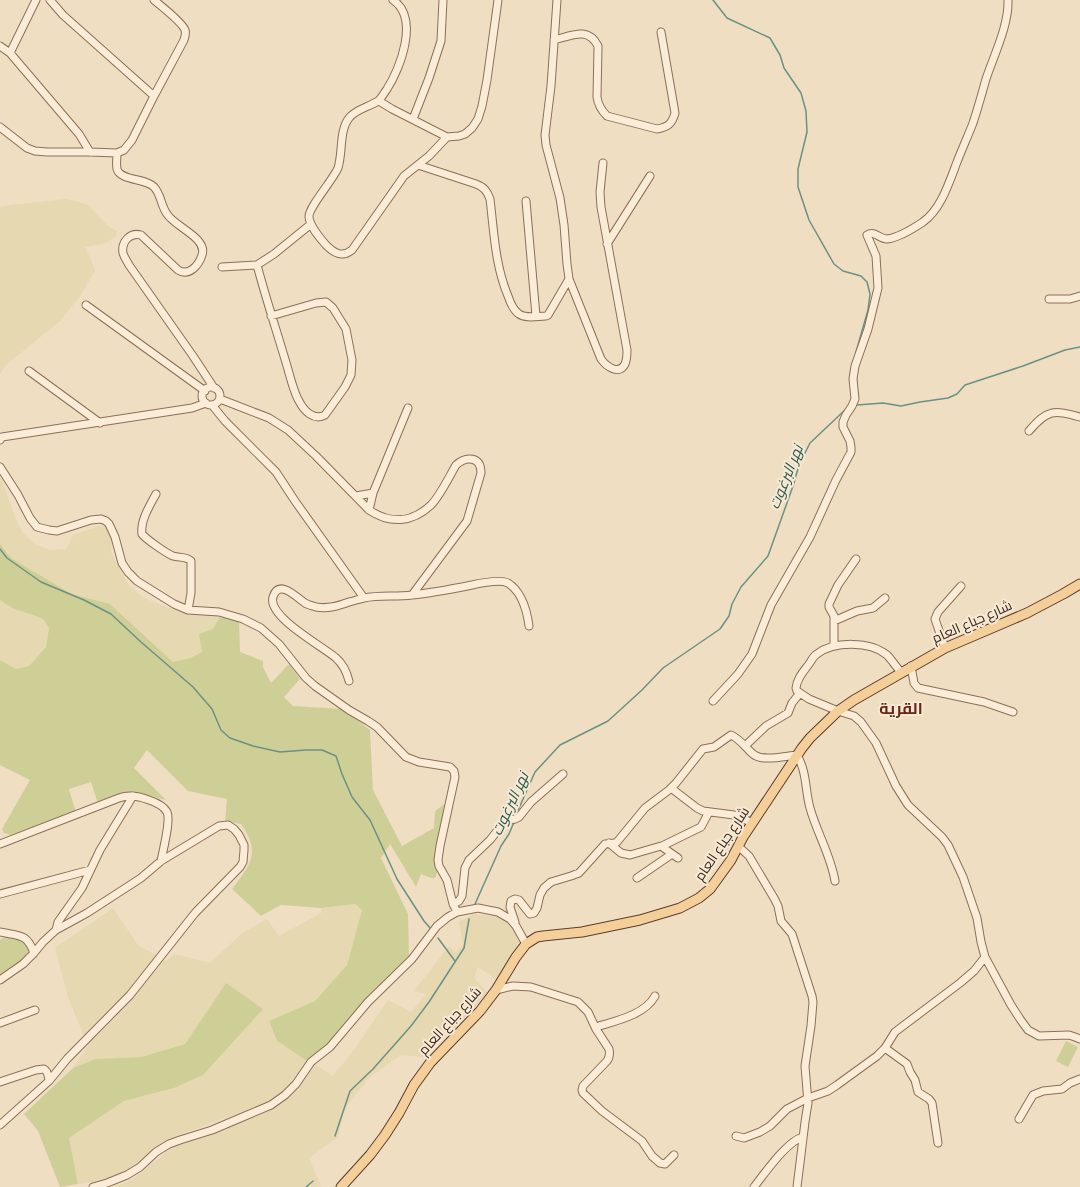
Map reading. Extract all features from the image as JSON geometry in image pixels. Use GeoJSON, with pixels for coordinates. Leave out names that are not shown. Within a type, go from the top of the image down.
{"type":"FeatureCollection","features":[{"type":"Feature","properties":{"kind":"main road","name":"شارع جباع العام"},"geometry":{"type":"LineString","coordinates":[[341,1187],[370,1155],[385,1135],[414,1085],[430,1063],[480,1010],[496,990],[516,957],[526,944],[537,937],[595,930],[640,920],[680,908],[699,898],[710,889],[731,860],[738,846],[797,755],[810,738],[838,711],[911,666],[945,648],[1027,613],[1080,584]]}},
{"type":"Feature","properties":{"kind":"street"},"geometry":{"type":"LineString","coordinates":[[10,53],[36,0]]}},
{"type":"Feature","properties":{"kind":"street"},"geometry":{"type":"LineString","coordinates":[[50,0],[63,15],[154,96]]}},
{"type":"Feature","properties":{"kind":"street"},"geometry":{"type":"LineString","coordinates":[[0,127],[27,148],[35,151],[117,153],[124,150],[132,140],[184,40],[185,35],[185,30],[180,22],[154,0]]}},
{"type":"Feature","properties":{"kind":"street"},"geometry":{"type":"LineString","coordinates":[[394,0],[397,2],[405,18],[407,37],[402,56],[394,78],[379,101],[363,108],[349,118],[343,134],[338,167],[329,184],[310,210],[309,216],[311,224],[322,241],[333,252],[342,255],[349,253],[404,176],[429,156],[448,137]]}},
{"type":"Feature","properties":{"kind":"street"},"geometry":{"type":"LineString","coordinates":[[413,119],[429,78],[441,40],[443,0]]}},
{"type":"Feature","properties":{"kind":"street"},"geometry":{"type":"LineString","coordinates":[[379,101],[448,137],[465,134],[478,120],[482,106],[498,0]]}},
{"type":"Feature","properties":{"kind":"street"},"geometry":{"type":"LineString","coordinates":[[557,0],[551,86],[545,135],[546,145],[560,198],[569,278],[601,359],[612,369],[618,369],[623,367],[626,362],[627,350],[601,207],[600,192],[603,164]]}},
{"type":"Feature","properties":{"kind":"street"},"geometry":{"type":"LineString","coordinates":[[713,701],[738,674],[752,654],[771,605],[810,537],[836,480],[851,452],[850,441],[843,427],[843,422],[855,399],[853,379],[855,366],[868,329],[878,288],[876,256],[867,235],[871,233],[886,239],[900,235],[922,222],[932,214],[950,182],[973,123],[1003,28],[1008,8],[1008,0]]}},
{"type":"Feature","properties":{"kind":"street"},"geometry":{"type":"LineString","coordinates":[[554,40],[582,34],[590,35],[596,40],[598,46],[596,97],[602,111],[607,116],[657,129],[664,128],[669,125],[673,121],[675,113],[661,32]]}},
{"type":"Feature","properties":{"kind":"street"},"geometry":{"type":"LineString","coordinates":[[0,46],[10,53],[79,134],[90,152]]}},
{"type":"Feature","properties":{"kind":"street"},"geometry":{"type":"LineString","coordinates":[[117,153],[117,170],[119,173],[127,177],[147,182],[155,187],[166,214],[172,221],[199,241],[202,246],[203,253],[199,264],[188,272],[178,270],[141,235],[133,234],[125,240],[123,244],[123,252],[129,265],[214,388],[219,392],[220,399]]}},
{"type":"Feature","properties":{"kind":"street"},"geometry":{"type":"LineString","coordinates":[[418,165],[482,186],[486,190],[490,199],[498,266],[503,286],[516,311],[523,316],[548,315],[569,278]]}},
{"type":"Feature","properties":{"kind":"street"},"geometry":{"type":"LineString","coordinates":[[607,244],[650,176]]}},
{"type":"Feature","properties":{"kind":"street"},"geometry":{"type":"LineString","coordinates":[[526,201],[536,316]]}},
{"type":"Feature","properties":{"kind":"street"},"geometry":{"type":"LineString","coordinates":[[222,267],[257,265],[274,254],[311,224]]}},
{"type":"Feature","properties":{"kind":"street"},"geometry":{"type":"LineString","coordinates":[[257,265],[272,316],[298,401],[310,415],[314,417],[322,417],[345,387],[351,375],[352,360],[346,329],[333,308],[326,302],[316,303],[272,316]]}},
{"type":"Feature","properties":{"kind":"street"},"geometry":{"type":"LineString","coordinates":[[1049,299],[1070,299],[1080,296]]}},
{"type":"Feature","properties":{"kind":"street"},"geometry":{"type":"LineString","coordinates":[[86,305],[205,391]]}},
{"type":"Feature","properties":{"kind":"street"},"geometry":{"type":"LineString","coordinates":[[29,371],[100,423]]}},
{"type":"Feature","properties":{"kind":"street"},"geometry":{"type":"LineString","coordinates":[[214,388],[205,391],[203,397],[224,421],[276,472],[364,598]]}},
{"type":"Feature","properties":{"kind":"street"},"geometry":{"type":"LineString","coordinates":[[1,438],[192,408],[218,402],[220,399]]}},
{"type":"Feature","properties":{"kind":"street"},"geometry":{"type":"LineString","coordinates":[[220,399],[270,418],[288,430],[316,456],[368,510],[377,516],[390,520],[411,517],[422,512],[432,504],[456,465],[461,461],[468,459],[476,461],[481,469],[481,473],[467,521],[412,595]]}},
{"type":"Feature","properties":{"kind":"street"},"geometry":{"type":"LineString","coordinates":[[368,510],[372,493],[408,408]]}},
{"type":"Feature","properties":{"kind":"street"},"geometry":{"type":"LineString","coordinates":[[1029,431],[1046,414],[1052,412],[1066,413],[1080,417]]}},
{"type":"Feature","properties":{"kind":"street"},"geometry":{"type":"LineString","coordinates":[[0,467],[18,495],[30,518],[37,527],[56,531],[91,520],[101,519],[106,521],[115,537],[122,563],[132,576],[142,584],[174,604],[188,610],[219,612],[244,619],[261,628],[279,644],[302,673],[315,686],[348,710],[377,727],[406,757],[419,762],[448,766],[454,771],[455,777],[438,860],[439,866],[448,880],[457,912]]}},
{"type":"Feature","properties":{"kind":"street"},"geometry":{"type":"LineString","coordinates":[[356,496],[372,493]]}},
{"type":"Feature","properties":{"kind":"street"},"geometry":{"type":"LineString","coordinates":[[156,494],[144,519],[142,534],[170,555],[188,558],[190,561],[191,593],[188,610]]}},
{"type":"Feature","properties":{"kind":"street"},"geometry":{"type":"LineString","coordinates":[[834,646],[834,621],[833,613],[829,607],[829,604],[838,585],[856,559]]}},
{"type":"Feature","properties":{"kind":"street"},"geometry":{"type":"LineString","coordinates":[[350,681],[343,666],[337,658],[294,628],[274,606],[272,598],[275,592],[283,589],[292,592],[305,603],[325,608],[364,598],[412,595],[454,589],[481,583],[496,581],[504,582],[512,586],[520,597],[525,607],[529,626]]}},
{"type":"Feature","properties":{"kind":"street"},"geometry":{"type":"LineString","coordinates":[[945,648],[935,619],[938,612],[960,586]]}},
{"type":"Feature","properties":{"kind":"street"},"geometry":{"type":"LineString","coordinates":[[834,621],[846,615],[873,608],[886,598]]}},
{"type":"Feature","properties":{"kind":"street"},"geometry":{"type":"LineString","coordinates":[[854,716],[809,699],[796,690],[796,685],[804,670],[815,655],[834,646],[844,644],[859,645],[875,649],[888,656],[901,672]]}},
{"type":"Feature","properties":{"kind":"street"},"geometry":{"type":"LineString","coordinates":[[911,666],[914,683],[918,688],[984,702],[1013,712]]}},
{"type":"Feature","properties":{"kind":"street"},"geometry":{"type":"LineString","coordinates":[[745,746],[762,729],[788,713],[792,703],[800,693]]}},
{"type":"Feature","properties":{"kind":"street"},"geometry":{"type":"LineString","coordinates":[[849,703],[854,716],[866,728],[876,743],[896,786],[908,805],[948,844],[963,877],[978,918],[981,942],[985,957],[1020,1019],[1028,1030],[1040,1036],[1069,1035],[1080,1039]]}},
{"type":"Feature","properties":{"kind":"street"},"geometry":{"type":"LineString","coordinates":[[526,944],[516,926],[510,907],[511,900],[519,900],[530,914],[533,914],[538,908],[541,893],[546,886],[551,882],[579,873],[596,852],[605,844],[617,842],[645,808],[671,788],[682,776],[702,749],[714,747],[731,735],[745,746],[753,755],[760,758],[797,755],[803,767],[814,820],[832,864],[835,881]]}},
{"type":"Feature","properties":{"kind":"street"},"geometry":{"type":"LineString","coordinates":[[454,904],[459,901],[462,896],[465,868],[469,860],[490,840],[503,823],[507,820],[517,818],[522,814],[530,804],[553,785],[563,774]]}},
{"type":"Feature","properties":{"kind":"street"},"geometry":{"type":"LineString","coordinates":[[671,788],[697,808],[709,812],[734,815],[753,823]]}},
{"type":"Feature","properties":{"kind":"street"},"geometry":{"type":"LineString","coordinates":[[0,844],[118,798],[133,796],[154,802],[162,806],[166,811],[168,819],[161,861]]}},
{"type":"Feature","properties":{"kind":"street"},"geometry":{"type":"LineString","coordinates":[[56,930],[58,922],[82,888],[109,835],[133,796]]}},
{"type":"Feature","properties":{"kind":"street"},"geometry":{"type":"LineString","coordinates":[[609,843],[621,853],[630,855],[657,846],[662,846],[701,827],[709,812]]}},
{"type":"Feature","properties":{"kind":"street"},"geometry":{"type":"LineString","coordinates":[[0,980],[22,964],[56,930],[87,913],[123,890],[141,878],[161,861],[209,831],[221,825],[228,825],[234,829],[239,836],[244,845],[243,862],[236,872],[195,913],[130,996],[48,1081],[0,1125]]}},
{"type":"Feature","properties":{"kind":"street"},"geometry":{"type":"LineString","coordinates":[[637,878],[675,856],[662,846]]}},
{"type":"Feature","properties":{"kind":"street"},"geometry":{"type":"LineString","coordinates":[[738,846],[749,856],[774,898],[778,906],[781,921],[792,934],[811,990],[813,1002],[805,1066],[808,1098],[797,1187]]}},
{"type":"Feature","properties":{"kind":"street"},"geometry":{"type":"LineString","coordinates":[[0,894],[90,870]]}},
{"type":"Feature","properties":{"kind":"street"},"geometry":{"type":"LineString","coordinates":[[93,1187],[107,1184],[126,1175],[140,1167],[156,1152],[175,1142],[212,1130],[271,1105],[285,1095],[296,1084],[311,1062],[330,1047],[368,1002],[409,962],[437,926],[448,917],[457,912],[478,908],[491,910],[505,915],[516,926]]}},
{"type":"Feature","properties":{"kind":"street"},"geometry":{"type":"LineString","coordinates":[[0,932],[26,938],[30,942],[34,953]]}},
{"type":"Feature","properties":{"kind":"street"},"geometry":{"type":"LineString","coordinates":[[736,1136],[744,1138],[760,1132],[770,1126],[787,1109],[808,1098],[828,1091],[837,1085],[877,1056],[885,1048],[895,1032],[960,983],[985,957]]}},
{"type":"Feature","properties":{"kind":"street"},"geometry":{"type":"LineString","coordinates":[[496,990],[512,986],[531,987],[578,1002],[588,1012],[609,1049],[610,1055],[607,1061],[583,1086],[583,1093],[602,1112],[642,1141],[652,1156],[660,1163],[665,1164],[674,1155]]}},
{"type":"Feature","properties":{"kind":"street"},"geometry":{"type":"LineString","coordinates":[[596,1027],[628,1016],[642,1009],[650,1003],[655,996]]}},
{"type":"Feature","properties":{"kind":"street"},"geometry":{"type":"LineString","coordinates":[[0,1023],[35,1010]]}},
{"type":"Feature","properties":{"kind":"street"},"geometry":{"type":"LineString","coordinates":[[885,1048],[904,1061],[915,1080],[918,1092],[931,1101],[934,1109],[938,1144]]}},
{"type":"Feature","properties":{"kind":"street"},"geometry":{"type":"LineString","coordinates":[[0,1082],[24,1073],[41,1069],[47,1072],[48,1081]]}},
{"type":"Feature","properties":{"kind":"street"},"geometry":{"type":"LineString","coordinates":[[1018,1119],[1033,1095],[1043,1091],[1062,1089],[1080,1079]]}},
{"type":"Feature","properties":{"kind":"street"},"geometry":{"type":"LineString","coordinates":[[754,1187],[787,1147],[796,1139],[803,1136]]}},
{"type":"Feature","properties":{"kind":"shaded area"},"geometry":{"type":"Polygon","coordinates":[[[66,199],[88,205],[108,226],[117,231],[116,236],[106,243],[84,246],[95,271],[80,296],[60,321],[6,365],[0,374],[0,207],[66,199]]]}},
{"type":"Feature","properties":{"kind":"shaded area"},"geometry":{"type":"Polygon","coordinates":[[[0,477],[15,517],[23,533],[35,544],[50,550],[66,549],[74,534],[100,526],[108,526],[112,538],[111,552],[128,584],[144,598],[177,611],[220,617],[202,652],[190,658],[173,662],[110,604],[73,594],[11,558],[0,544],[0,477]]]}},
{"type":"Feature","properties":{"kind":"shaded area"},"geometry":{"type":"Polygon","coordinates":[[[0,600],[14,609],[43,619],[49,628],[46,647],[29,666],[16,669],[0,660],[0,600]]]}},
{"type":"Feature","properties":{"kind":"shaded area"},"geometry":{"type":"Polygon","coordinates":[[[355,904],[362,910],[347,965],[315,1001],[269,1021],[277,1041],[307,1061],[294,1083],[282,1095],[269,1102],[166,1140],[132,1170],[106,1180],[78,1184],[69,1138],[124,1101],[174,1088],[226,983],[185,1044],[141,1057],[95,1059],[73,1068],[88,1046],[68,997],[55,948],[113,908],[138,945],[166,961],[174,954],[210,963],[242,933],[267,919],[279,936],[321,913],[321,908],[355,904]]]}},
{"type":"Feature","properties":{"kind":"shaded area"},"geometry":{"type":"Polygon","coordinates":[[[473,914],[502,917],[511,923],[521,941],[496,980],[478,967],[474,978],[487,992],[454,1029],[449,1023],[427,1044],[432,1050],[423,1057],[401,1055],[370,1077],[344,1109],[338,1137],[309,1158],[321,1186],[115,1187],[132,1180],[171,1148],[282,1103],[299,1088],[314,1064],[333,1076],[356,1047],[388,1000],[411,1012],[426,994],[414,991],[449,946],[456,952],[463,944],[459,922],[473,914]]]}},
{"type":"Feature","properties":{"kind":"green space"},"geometry":{"type":"Polygon","coordinates":[[[0,544],[11,558],[72,594],[110,604],[173,662],[190,658],[202,652],[199,634],[213,629],[220,617],[239,621],[240,652],[263,661],[263,667],[271,683],[289,664],[300,679],[284,697],[293,706],[343,709],[370,730],[373,790],[402,846],[434,828],[435,811],[446,803],[438,870],[435,878],[421,874],[416,887],[390,844],[381,858],[408,914],[409,959],[370,995],[327,1048],[307,1061],[277,1041],[269,1021],[315,1001],[347,965],[362,910],[355,904],[321,908],[281,905],[261,916],[232,889],[248,865],[252,850],[251,842],[241,824],[225,821],[227,799],[188,791],[147,750],[134,768],[166,800],[140,793],[129,793],[98,804],[91,782],[69,789],[76,813],[10,835],[4,833],[2,829],[30,780],[0,765],[0,660],[16,669],[29,666],[46,647],[49,628],[43,619],[14,609],[0,600],[0,544]]]}},
{"type":"Feature","properties":{"kind":"green space"},"geometry":{"type":"Polygon","coordinates":[[[5,937],[27,942],[28,948],[24,958],[15,967],[0,977],[0,940],[5,937]]]}},
{"type":"Feature","properties":{"kind":"green space"},"geometry":{"type":"Polygon","coordinates":[[[226,983],[263,1009],[203,1075],[174,1088],[124,1101],[69,1138],[78,1184],[60,1187],[38,1131],[24,1114],[73,1068],[95,1059],[141,1057],[185,1044],[226,983]]]}},
{"type":"Feature","properties":{"kind":"green space"},"geometry":{"type":"Polygon","coordinates":[[[1066,1041],[1078,1047],[1068,1067],[1056,1061],[1066,1041]]]}},
{"type":"Feature","properties":{"kind":"waterway","name":"نهر البرغوت"},"geometry":{"type":"LineString","coordinates":[[713,0],[727,18],[770,38],[780,55],[784,68],[801,93],[806,111],[807,132],[798,169],[798,187],[809,220],[834,264],[843,271],[861,276],[867,282],[870,294],[868,310],[856,352]]}},
{"type":"Feature","properties":{"kind":"waterway"},"geometry":{"type":"LineString","coordinates":[[857,405],[883,403],[901,406],[948,398],[957,394],[965,385],[1023,366],[1065,350],[1080,347]]}},
{"type":"Feature","properties":{"kind":"waterway","name":"نهر البرغوت"},"geometry":{"type":"LineString","coordinates":[[516,815],[535,772],[560,745],[608,721],[642,690],[663,668],[720,629],[729,616],[732,604],[741,587],[768,556],[799,465],[810,443],[845,410]]}},
{"type":"Feature","properties":{"kind":"waterway"},"geometry":{"type":"LineString","coordinates":[[0,549],[7,558],[41,582],[84,600],[111,614],[193,687],[212,709],[221,730],[230,738],[253,746],[280,752],[322,750],[336,756],[352,797],[370,820],[397,879],[424,921],[431,929]]}},
{"type":"Feature","properties":{"kind":"waterway","name":"نهر البرغوت"},"geometry":{"type":"LineString","coordinates":[[475,904],[501,846],[509,834],[514,822]]}},
{"type":"Feature","properties":{"kind":"waterway","name":"نهر البرغوت"},"geometry":{"type":"LineString","coordinates":[[335,1136],[350,1091],[373,1069],[411,1026],[429,1002],[464,948],[469,919]]}},
{"type":"Feature","properties":{"kind":"waterway"},"geometry":{"type":"LineString","coordinates":[[438,938],[455,961]]}},
{"type":"Feature","properties":{"kind":"waterway","name":"نهر البرغوت"},"geometry":{"type":"LineString","coordinates":[[306,1187],[313,1181]]}},
{"type":"Feature","properties":{"kind":"district","name":"القرية"},"geometry":{"type":"Point","coordinates":[901,708]}}]}
